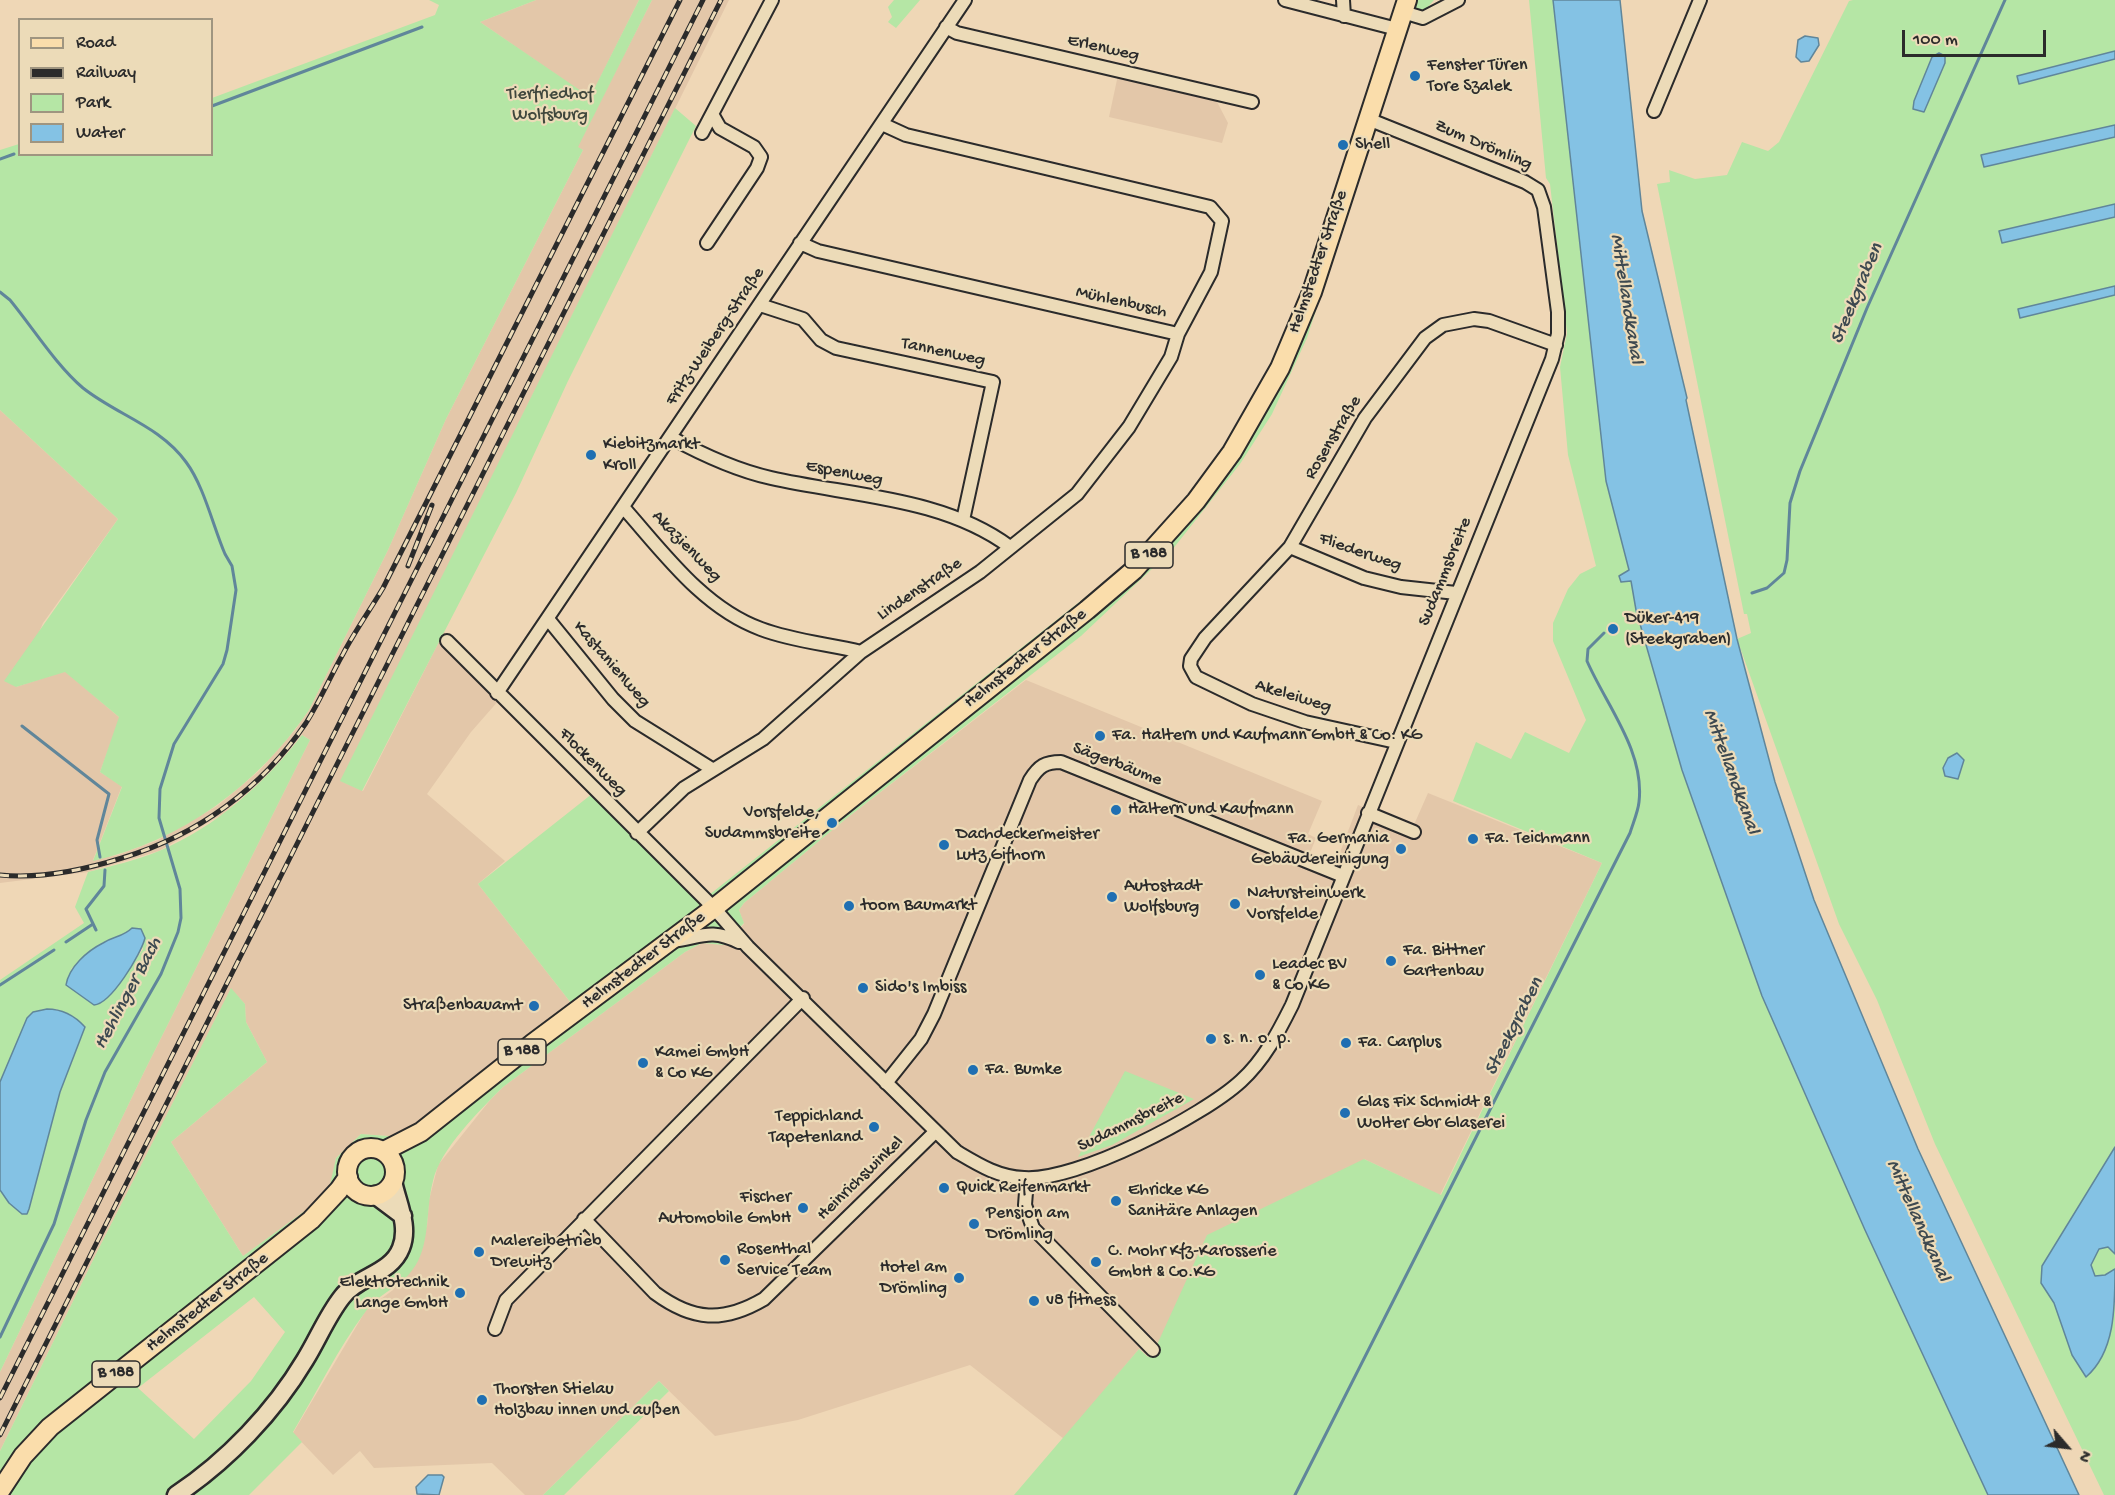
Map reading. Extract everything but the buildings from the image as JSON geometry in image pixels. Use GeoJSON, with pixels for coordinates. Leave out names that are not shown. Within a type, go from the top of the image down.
{"type":"FeatureCollection","features":[{"type":"Feature","properties":{"kind":"main road","name":"Helmstedter Straße"},"geometry":{"type":"LineString","coordinates":[[384,1151],[421,1132],[532,1044],[672,941],[1110,591],[1155,549],[1196,501],[1250,423],[1294,336],[1312,292],[1402,14]]}},
{"type":"Feature","properties":{"kind":"main road","name":"Helmstedter Straße"},"geometry":{"type":"LineString","coordinates":[[394,1175],[404,1152],[421,1132]]}},
{"type":"Feature","properties":{"kind":"main road"},"geometry":{"type":"LineString","coordinates":[[176,1495],[225,1457],[274,1403],[305,1360],[343,1295],[392,1262],[402,1246],[403,1216],[389,1156],[384,1151],[370,1148],[356,1153],[348,1164],[348,1177],[367,1194],[403,1216]]}},
{"type":"Feature","properties":{"kind":"main road"},"geometry":{"type":"LineString","coordinates":[[367,1194],[386,1190],[394,1175]]}},
{"type":"Feature","properties":{"kind":"main road","name":"Helmstedter Straße"},"geometry":{"type":"LineString","coordinates":[[0,1491],[23,1456],[67,1412],[311,1220],[348,1177]]}},
{"type":"Feature","properties":{"kind":"main road","name":"Helmstedter Straße"},"geometry":{"type":"LineString","coordinates":[[311,1220],[367,1194]]}},
{"type":"Feature","properties":{"kind":"street"},"geometry":{"type":"LineString","coordinates":[[702,134],[771,0]]}},
{"type":"Feature","properties":{"kind":"street","name":"Fritz-Weiberg-Straße"},"geometry":{"type":"LineString","coordinates":[[497,693],[965,0]]}},
{"type":"Feature","properties":{"kind":"street"},"geometry":{"type":"LineString","coordinates":[[1285,0],[1344,16],[1402,14],[1423,18],[1458,0]]}},
{"type":"Feature","properties":{"kind":"street"},"geometry":{"type":"LineString","coordinates":[[1343,0],[1344,16]]}},
{"type":"Feature","properties":{"kind":"street"},"geometry":{"type":"LineString","coordinates":[[1654,111],[1700,0]]}},
{"type":"Feature","properties":{"kind":"street","name":"Erlenweg"},"geometry":{"type":"LineString","coordinates":[[946,27],[957,33],[1252,102]]}},
{"type":"Feature","properties":{"kind":"street"},"geometry":{"type":"LineString","coordinates":[[707,243],[757,168],[761,157],[754,147],[720,128],[712,114]]}},
{"type":"Feature","properties":{"kind":"street","name":"Zum Drömling"},"geometry":{"type":"LineString","coordinates":[[1368,119],[1526,182],[1538,190],[1544,207],[1558,312],[1556,345]]}},
{"type":"Feature","properties":{"kind":"street","name":"Mühlenbusch"},"geometry":{"type":"LineString","coordinates":[[800,243],[818,251],[1178,334],[1211,272],[1221,238],[1222,221],[1210,207],[906,135],[882,124]]}},
{"type":"Feature","properties":{"kind":"street","name":"Tannenweg"},"geometry":{"type":"LineString","coordinates":[[760,305],[803,319],[821,340],[836,348],[993,382],[963,520]]}},
{"type":"Feature","properties":{"kind":"street","name":"Rosenstraße"},"geometry":{"type":"LineString","coordinates":[[1190,666],[1191,659],[1205,638],[1290,548],[1365,418],[1415,349],[1434,330],[1461,320],[1489,321],[1556,345]]}},
{"type":"Feature","properties":{"kind":"street","name":"Lindenstraße"},"geometry":{"type":"LineString","coordinates":[[637,833],[684,788],[712,769],[735,758],[771,733],[861,652],[980,572],[1077,494],[1105,460],[1152,391],[1171,357],[1178,334]]}},
{"type":"Feature","properties":{"kind":"street","name":"Sudammsbreite"},"geometry":{"type":"LineString","coordinates":[[714,908],[748,947],[803,998],[935,1132],[957,1152],[983,1168],[1004,1176],[1027,1179],[1068,1173],[1104,1160],[1195,1113],[1242,1080],[1261,1059],[1283,1023],[1556,345]]}},
{"type":"Feature","properties":{"kind":"street","name":"Espenweg"},"geometry":{"type":"LineString","coordinates":[[670,437],[739,470],[902,504],[963,520],[992,534],[1010,547]]}},
{"type":"Feature","properties":{"kind":"street","name":"Akazienweg"},"geometry":{"type":"LineString","coordinates":[[624,507],[695,587],[733,614],[760,629],[861,652]]}},
{"type":"Feature","properties":{"kind":"street","name":"Fliederweg"},"geometry":{"type":"LineString","coordinates":[[1290,548],[1364,578],[1401,587],[1456,593]]}},
{"type":"Feature","properties":{"kind":"street","name":"Kastanienweg"},"geometry":{"type":"LineString","coordinates":[[548,619],[613,699],[635,721],[712,769]]}},
{"type":"Feature","properties":{"kind":"street","name":"Flockenweg"},"geometry":{"type":"LineString","coordinates":[[447,641],[714,908]]}},
{"type":"Feature","properties":{"kind":"street","name":"Akeleiweg"},"geometry":{"type":"LineString","coordinates":[[1190,666],[1192,672],[1202,680],[1252,704],[1305,722],[1396,742]]}},
{"type":"Feature","properties":{"kind":"street","name":"Sägerbäume"},"geometry":{"type":"LineString","coordinates":[[886,1083],[921,1039],[934,1014],[1030,780],[1039,767],[1049,762],[1061,762],[1343,876]]}},
{"type":"Feature","properties":{"kind":"street"},"geometry":{"type":"LineString","coordinates":[[1368,813],[1414,832]]}},
{"type":"Feature","properties":{"kind":"street","name":"Sudammsbreite"},"geometry":{"type":"LineString","coordinates":[[672,941],[709,933],[728,936],[748,947]]}},
{"type":"Feature","properties":{"kind":"street"},"geometry":{"type":"LineString","coordinates":[[495,1329],[506,1300],[803,998]]}},
{"type":"Feature","properties":{"kind":"street","name":"Heinrichswinkel"},"geometry":{"type":"LineString","coordinates":[[584,1219],[668,1303],[697,1315],[712,1317],[731,1314],[764,1299],[935,1132]]}},
{"type":"Feature","properties":{"kind":"street"},"geometry":{"type":"LineString","coordinates":[[1027,1179],[1025,1205],[1033,1228],[1153,1350]]}},
{"type":"Feature","properties":{"kind":"shaded area"},"geometry":{"type":"Polygon","coordinates":[[[536,0],[639,0],[590,98],[480,22],[536,0]]]}},
{"type":"Feature","properties":{"kind":"shaded area"},"geometry":{"type":"Polygon","coordinates":[[[652,0],[729,0],[341,781],[363,791],[444,632],[507,691],[471,732],[427,794],[505,861],[478,884],[571,1003],[401,1137],[361,1134],[336,1158],[329,1194],[243,1256],[171,1142],[267,1062],[246,1022],[245,1004],[231,989],[98,1250],[0,1451],[0,1372],[145,1070],[310,740],[302,735],[264,779],[223,814],[159,851],[88,872],[0,883],[0,410],[118,519],[43,623],[16,687],[65,671],[120,718],[100,772],[122,786],[93,860],[118,855],[158,840],[217,806],[259,771],[295,730],[309,710],[388,550],[446,419],[583,150],[577,147],[652,0]]]}},
{"type":"Feature","properties":{"kind":"shaded area"},"geometry":{"type":"Polygon","coordinates":[[[1118,75],[1215,98],[1228,123],[1222,143],[1109,117],[1118,75]]]}},
{"type":"Feature","properties":{"kind":"shaded area"},"geometry":{"type":"Polygon","coordinates":[[[1026,680],[1322,801],[1308,834],[1316,838],[1310,853],[1329,860],[1339,855],[1358,805],[1413,827],[1428,793],[1602,863],[1440,1195],[1364,1159],[1148,1357],[1139,1349],[1064,1439],[970,1365],[798,1420],[715,1436],[659,1381],[543,1495],[525,1495],[492,1463],[374,1468],[360,1451],[333,1475],[293,1433],[366,1310],[393,1290],[427,1226],[429,1200],[438,1165],[491,1099],[503,1087],[685,952],[702,943],[724,945],[744,924],[739,910],[744,903],[847,818],[1026,680]]]}},
{"type":"Feature","properties":{"kind":"green space","name":"Tierfriedhof Wolfsburg"},"geometry":{"type":"Polygon","coordinates":[[[429,0],[536,0],[480,22],[590,97],[639,0],[652,0],[578,147],[583,150],[446,419],[388,550],[309,710],[266,762],[215,806],[157,840],[93,861],[122,787],[100,772],[119,717],[65,672],[16,687],[4,681],[118,519],[0,410],[0,150],[18,144],[18,156],[213,156],[213,98],[435,15],[439,5],[429,0]]]}},
{"type":"Feature","properties":{"kind":"green space"},"geometry":{"type":"Polygon","coordinates":[[[894,0],[920,0],[896,28],[888,22],[892,17],[888,7],[894,0]]]}},
{"type":"Feature","properties":{"kind":"green space"},"geometry":{"type":"Polygon","coordinates":[[[1396,0],[1434,0],[1425,10],[1413,10],[1307,338],[1272,414],[1240,464],[1172,550],[1081,636],[847,818],[744,903],[739,910],[744,923],[724,945],[702,943],[685,952],[503,1087],[483,1107],[452,1143],[437,1169],[431,1191],[422,1252],[418,1261],[406,1277],[366,1311],[337,1355],[293,1432],[302,1442],[249,1495],[0,1495],[0,1451],[98,1250],[231,988],[245,1004],[246,1022],[267,1062],[171,1142],[243,1256],[328,1194],[336,1158],[361,1134],[401,1137],[571,1003],[478,884],[602,786],[709,895],[1121,569],[1167,522],[1188,498],[1226,445],[1275,361],[1303,293],[1388,37],[1396,0]],[[254,1297],[138,1388],[194,1439],[251,1381],[285,1332],[254,1297]]]}},
{"type":"Feature","properties":{"kind":"green space"},"geometry":{"type":"Polygon","coordinates":[[[1529,0],[1553,0],[1606,481],[1629,571],[1620,577],[1621,582],[1631,581],[1636,610],[1682,770],[1762,996],[1865,1230],[1988,1495],[1014,1495],[1139,1349],[1148,1357],[1155,1349],[1207,1235],[1364,1159],[1441,1195],[1602,863],[1453,801],[1476,742],[1511,759],[1525,732],[1569,753],[1586,720],[1553,641],[1553,623],[1568,589],[1580,574],[1596,566],[1568,455],[1560,367],[1567,333],[1550,184],[1546,178],[1529,0]]]}},
{"type":"Feature","properties":{"kind":"green space"},"geometry":{"type":"Polygon","coordinates":[[[2115,0],[2115,1495],[2104,1495],[1935,1144],[1877,1000],[1839,924],[1737,639],[1751,633],[1747,614],[1744,614],[1657,184],[1670,182],[1669,170],[1695,179],[1727,175],[1742,142],[1768,151],[1779,142],[1849,1],[2115,0]]]}},
{"type":"Feature","properties":{"kind":"green space"},"geometry":{"type":"Polygon","coordinates":[[[675,108],[696,126],[568,381],[516,493],[362,791],[340,781],[675,108]]]}},
{"type":"Feature","properties":{"kind":"green space"},"geometry":{"type":"Polygon","coordinates":[[[302,735],[310,740],[145,1070],[0,1372],[0,1190],[9,1203],[22,1214],[32,1195],[60,1092],[85,1026],[56,1009],[40,1010],[0,1082],[0,980],[84,923],[75,907],[88,872],[159,851],[200,830],[238,802],[288,753],[302,735]],[[132,928],[119,938],[103,943],[71,969],[111,994],[143,949],[132,928]]]}},
{"type":"Feature","properties":{"kind":"green space"},"geometry":{"type":"Polygon","coordinates":[[[1125,1071],[1194,1099],[1112,1145],[1078,1157],[1125,1071]]]}},
{"type":"Feature","properties":{"kind":"green space"},"geometry":{"type":"Polygon","coordinates":[[[659,1381],[669,1391],[564,1495],[543,1495],[659,1381]]]}},
{"type":"Feature","properties":{"kind":"water","name":"Mittellandkanal"},"geometry":{"type":"Polygon","coordinates":[[[1553,0],[1620,0],[1642,211],[1687,398],[1737,639],[1775,782],[1814,900],[1918,1149],[2079,1495],[1988,1495],[1865,1230],[1762,996],[1682,770],[1636,610],[1631,581],[1621,582],[1619,576],[1629,570],[1606,481],[1553,0]]]}},
{"type":"Feature","properties":{"kind":"water"},"geometry":{"type":"Polygon","coordinates":[[[1805,36],[1818,38],[1819,45],[1809,61],[1801,62],[1796,57],[1798,40],[1805,36]]]}},
{"type":"Feature","properties":{"kind":"water"},"geometry":{"type":"Polygon","coordinates":[[[2115,51],[2115,59],[2019,84],[2017,76],[2115,51]]]}},
{"type":"Feature","properties":{"kind":"water"},"geometry":{"type":"Polygon","coordinates":[[[1939,53],[1945,56],[1945,63],[1924,112],[1913,109],[1914,101],[1932,57],[1939,53]]]}},
{"type":"Feature","properties":{"kind":"water"},"geometry":{"type":"Polygon","coordinates":[[[2115,125],[2115,137],[1984,167],[1981,155],[2115,125]]]}},
{"type":"Feature","properties":{"kind":"water"},"geometry":{"type":"Polygon","coordinates":[[[2115,204],[2115,217],[2002,243],[1999,231],[2115,204]]]}},
{"type":"Feature","properties":{"kind":"water"},"geometry":{"type":"Polygon","coordinates":[[[2115,286],[2115,295],[2020,318],[2018,309],[2115,286]]]}},
{"type":"Feature","properties":{"kind":"water"},"geometry":{"type":"Polygon","coordinates":[[[1957,753],[1964,760],[1958,779],[1945,776],[1943,768],[1948,758],[1957,753]]]}},
{"type":"Feature","properties":{"kind":"water"},"geometry":{"type":"Polygon","coordinates":[[[132,928],[141,929],[145,938],[132,966],[109,996],[94,1005],[66,985],[71,972],[85,955],[97,946],[132,928]]]}},
{"type":"Feature","properties":{"kind":"water"},"geometry":{"type":"Polygon","coordinates":[[[47,1009],[68,1014],[85,1027],[60,1092],[29,1209],[27,1214],[22,1214],[9,1203],[0,1190],[0,1082],[27,1018],[33,1012],[47,1009]]]}},
{"type":"Feature","properties":{"kind":"water"},"geometry":{"type":"Polygon","coordinates":[[[2115,1147],[2115,1254],[2108,1247],[2099,1249],[2091,1265],[2095,1276],[2105,1275],[2115,1269],[2115,1299],[2108,1342],[2096,1367],[2086,1377],[2072,1355],[2054,1303],[2041,1283],[2042,1266],[2115,1147]]]}},
{"type":"Feature","properties":{"kind":"water"},"geometry":{"type":"Polygon","coordinates":[[[428,1475],[444,1477],[439,1495],[417,1494],[416,1487],[428,1475]]]}},
{"type":"Feature","properties":{"kind":"waterway","name":"Steekgraben"},"geometry":{"type":"LineString","coordinates":[[1752,593],[1767,588],[1784,573],[1787,560],[1790,503],[1800,471],[1867,308],[2005,0]]}},
{"type":"Feature","properties":{"kind":"waterway"},"geometry":{"type":"LineString","coordinates":[[213,106],[422,27]]}},
{"type":"Feature","properties":{"kind":"waterway"},"geometry":{"type":"LineString","coordinates":[[0,159],[14,154]]}},
{"type":"Feature","properties":{"kind":"waterway","name":"Hehlinger Bach"},"geometry":{"type":"LineString","coordinates":[[0,292],[10,300],[73,379],[96,397],[164,439],[186,462],[198,483],[225,554],[232,566],[236,590],[223,664],[174,744],[160,789],[159,818],[180,889],[181,918],[178,932],[161,974],[105,1072],[86,1120],[54,1224],[0,1337]]}},
{"type":"Feature","properties":{"kind":"waterway","name":"Steekgraben"},"geometry":{"type":"LineString","coordinates":[[1295,1495],[1630,833],[1637,814],[1639,783],[1636,765],[1622,729],[1587,661],[1588,649],[1604,633]]}},
{"type":"Feature","properties":{"kind":"waterway"},"geometry":{"type":"LineString","coordinates":[[22,726],[109,794],[97,840],[100,857]]}},
{"type":"Feature","properties":{"kind":"waterway"},"geometry":{"type":"LineString","coordinates":[[96,930],[86,909],[104,886],[105,870]]}},
{"type":"Feature","properties":{"kind":"waterway"},"geometry":{"type":"LineString","coordinates":[[66,942],[93,924]]}},
{"type":"Feature","properties":{"kind":"waterway"},"geometry":{"type":"LineString","coordinates":[[0,985],[54,950]]}},
{"type":"Feature","properties":{"kind":"railway"},"geometry":{"type":"LineString","coordinates":[[0,875],[31,876],[77,870],[150,848],[202,823],[226,807],[269,769],[288,747],[311,715],[348,645],[383,588],[680,0]]}},
{"type":"Feature","properties":{"kind":"railway"},"geometry":{"type":"LineString","coordinates":[[0,1398],[703,0]]}},
{"type":"Feature","properties":{"kind":"railway"},"geometry":{"type":"LineString","coordinates":[[0,1435],[721,0]]}},
{"type":"Feature","properties":{"kind":"railway"},"geometry":{"type":"LineString","coordinates":[[408,566],[432,505]]}},
{"type":"Feature","properties":{"kind":"place","name":"Fenster Türen Tore Szalek"},"geometry":{"type":"Point","coordinates":[1415,76]}},
{"type":"Feature","properties":{"kind":"place","name":"Shell"},"geometry":{"type":"Point","coordinates":[1343,145]}},
{"type":"Feature","properties":{"kind":"place","name":"Kiebitzmarkt Kroll"},"geometry":{"type":"Point","coordinates":[591,455]}},
{"type":"Feature","properties":{"kind":"place","name":"Düker-419 (Steekgraben)"},"geometry":{"type":"Point","coordinates":[1613,629]}},
{"type":"Feature","properties":{"kind":"place","name":"Fa. Haltern und Kaufmann GmbH & Co. KG"},"geometry":{"type":"Point","coordinates":[1100,736]}},
{"type":"Feature","properties":{"kind":"place","name":"Haltern und Kaufmann"},"geometry":{"type":"Point","coordinates":[1116,810]}},
{"type":"Feature","properties":{"kind":"place","name":"Vorsfelde, Sudammsbreite"},"geometry":{"type":"Point","coordinates":[832,823]}},
{"type":"Feature","properties":{"kind":"place","name":"Fa. Teichmann"},"geometry":{"type":"Point","coordinates":[1473,839]}},
{"type":"Feature","properties":{"kind":"place","name":"Dachdeckermeister Lutz Gifhorn"},"geometry":{"type":"Point","coordinates":[944,845]}},
{"type":"Feature","properties":{"kind":"place","name":"Fa. Germania Gebäudereinigung"},"geometry":{"type":"Point","coordinates":[1401,849]}},
{"type":"Feature","properties":{"kind":"place","name":"Autostadt Wolfsburg"},"geometry":{"type":"Point","coordinates":[1112,897]}},
{"type":"Feature","properties":{"kind":"place","name":"Natursteinwerk Vorsfelde"},"geometry":{"type":"Point","coordinates":[1235,904]}},
{"type":"Feature","properties":{"kind":"place","name":"toom Baumarkt"},"geometry":{"type":"Point","coordinates":[849,906]}},
{"type":"Feature","properties":{"kind":"place","name":"Fa. Bittner Gartenbau"},"geometry":{"type":"Point","coordinates":[1391,961]}},
{"type":"Feature","properties":{"kind":"place","name":"Leadec BV & Co KG"},"geometry":{"type":"Point","coordinates":[1260,975]}},
{"type":"Feature","properties":{"kind":"place","name":"Sido's Imbiss"},"geometry":{"type":"Point","coordinates":[863,988]}},
{"type":"Feature","properties":{"kind":"place","name":"Straßenbauamt"},"geometry":{"type":"Point","coordinates":[534,1006]}},
{"type":"Feature","properties":{"kind":"place","name":"s. n. o. p."},"geometry":{"type":"Point","coordinates":[1211,1039]}},
{"type":"Feature","properties":{"kind":"place","name":"Fa. Carplus"},"geometry":{"type":"Point","coordinates":[1346,1043]}},
{"type":"Feature","properties":{"kind":"place","name":"Kamei GmbH & Co KG"},"geometry":{"type":"Point","coordinates":[643,1063]}},
{"type":"Feature","properties":{"kind":"place","name":"Fa. Bumke"},"geometry":{"type":"Point","coordinates":[973,1070]}},
{"type":"Feature","properties":{"kind":"place","name":"Glas Fix Schmidt & Wolter Gbr Glaserei"},"geometry":{"type":"Point","coordinates":[1345,1113]}},
{"type":"Feature","properties":{"kind":"place","name":"Teppichland Tapetenland"},"geometry":{"type":"Point","coordinates":[874,1127]}},
{"type":"Feature","properties":{"kind":"place","name":"Quick Reifenmarkt"},"geometry":{"type":"Point","coordinates":[944,1188]}},
{"type":"Feature","properties":{"kind":"place","name":"Ehricke KG Sanitäre Anlagen"},"geometry":{"type":"Point","coordinates":[1116,1201]}},
{"type":"Feature","properties":{"kind":"place","name":"Fischer Automobile GmbH"},"geometry":{"type":"Point","coordinates":[803,1208]}},
{"type":"Feature","properties":{"kind":"place","name":"Pension am Drömling"},"geometry":{"type":"Point","coordinates":[974,1224]}},
{"type":"Feature","properties":{"kind":"place","name":"Malereibetrieb Drewitz"},"geometry":{"type":"Point","coordinates":[479,1252]}},
{"type":"Feature","properties":{"kind":"place","name":"Rosenthal Service Team"},"geometry":{"type":"Point","coordinates":[725,1260]}},
{"type":"Feature","properties":{"kind":"place","name":"C. Mohr Kfz-Karosserie GmbH & Co.KG"},"geometry":{"type":"Point","coordinates":[1096,1262]}},
{"type":"Feature","properties":{"kind":"place","name":"Hotel am Drömling"},"geometry":{"type":"Point","coordinates":[959,1278]}},
{"type":"Feature","properties":{"kind":"place","name":"Elektrotechnik Lange GmbH"},"geometry":{"type":"Point","coordinates":[460,1293]}},
{"type":"Feature","properties":{"kind":"place","name":"v8 fitness"},"geometry":{"type":"Point","coordinates":[1034,1301]}},
{"type":"Feature","properties":{"kind":"place","name":"Thorsten Stielau Holzbau innen und außen"},"geometry":{"type":"Point","coordinates":[482,1400]}}]}
